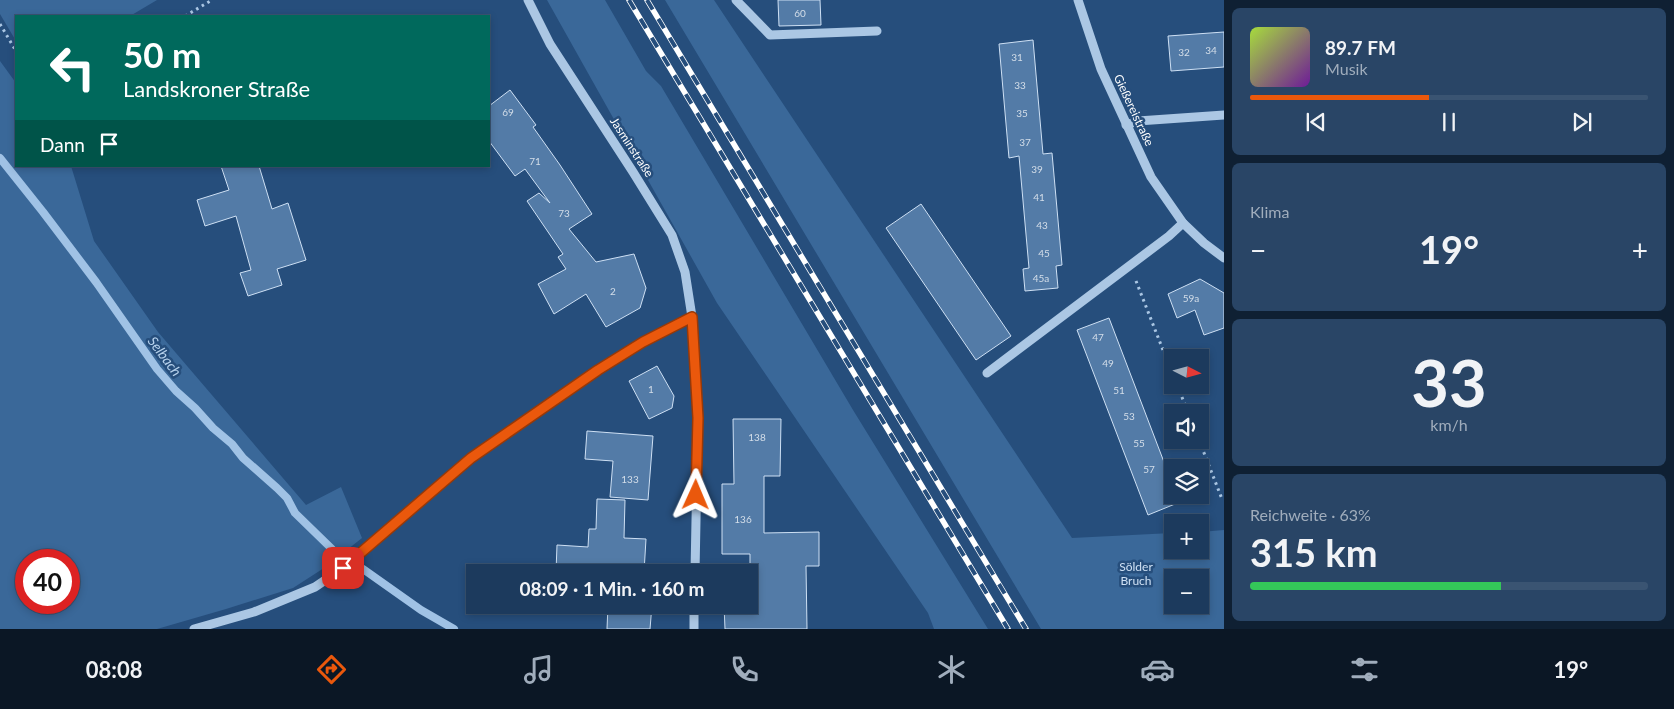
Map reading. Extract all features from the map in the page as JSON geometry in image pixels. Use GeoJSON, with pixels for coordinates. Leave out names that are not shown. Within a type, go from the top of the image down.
{"type":"FeatureCollection","features":[{"type":"Feature","properties":{"kind":"street","name":"Jasminstraße"},"geometry":{"type":"LineString","coordinates":[[528,0],[550,44],[672,235],[685,272],[692,317],[698,418],[695,564]]}},
{"type":"Feature","properties":{"kind":"street"},"geometry":{"type":"LineString","coordinates":[[736,0],[770,35],[877,31]]}},
{"type":"Feature","properties":{"kind":"street","name":"Gießereistraße"},"geometry":{"type":"LineString","coordinates":[[1078,0],[1101,69],[1151,177],[1183,223],[1204,243],[1224,258]]}},
{"type":"Feature","properties":{"kind":"street"},"geometry":{"type":"LineString","coordinates":[[1126,125],[1138,121],[1224,115]]}},
{"type":"Feature","properties":{"kind":"street"},"geometry":{"type":"LineString","coordinates":[[987,373],[1183,223]]}},
{"type":"Feature","properties":{"kind":"street"},"geometry":{"type":"LineString","coordinates":[[194,629],[254,612],[315,587],[343,568],[471,458],[598,370],[643,342],[692,317]]}},
{"type":"Feature","properties":{"kind":"street"},"geometry":{"type":"LineString","coordinates":[[694,614],[694,629]]}},
{"type":"Feature","properties":{"kind":"path"},"geometry":{"type":"LineString","coordinates":[[187,15],[212,0]]}},
{"type":"Feature","properties":{"kind":"path"},"geometry":{"type":"LineString","coordinates":[[0,24],[15,49]]}},
{"type":"Feature","properties":{"kind":"path"},"geometry":{"type":"LineString","coordinates":[[1128,266],[1135,277],[1164,352]]}},
{"type":"Feature","properties":{"kind":"path"},"geometry":{"type":"LineString","coordinates":[[1203,449],[1222,499]]}},
{"type":"Feature","properties":{"kind":"green space"},"geometry":{"type":"Polygon","coordinates":[[[0,0],[157,0],[132,15],[15,15],[15,39],[0,14],[0,0]]]}},
{"type":"Feature","properties":{"kind":"green space"},"geometry":{"type":"Polygon","coordinates":[[[547,0],[605,0],[646,71],[661,86],[853,410],[988,629],[934,629],[928,613],[717,303],[547,0]]]}},
{"type":"Feature","properties":{"kind":"green space","name":"Sölder Bruch"},"geometry":{"type":"Polygon","coordinates":[[[665,0],[714,0],[1072,538],[1164,533],[1164,559],[1209,559],[1209,531],[1224,530],[1224,629],[1041,629],[665,0]]]}},
{"type":"Feature","properties":{"kind":"green space"},"geometry":{"type":"Polygon","coordinates":[[[0,61],[15,82],[15,167],[71,167],[94,241],[158,332],[306,505],[341,487],[362,538],[324,568],[293,588],[157,629],[0,629],[0,61]]]}},
{"type":"Feature","properties":{"kind":"building"},"geometry":{"type":"Polygon","coordinates":[[[778,0],[820,0],[821,25],[779,26],[778,0]]]}},
{"type":"Feature","properties":{"kind":"building"},"geometry":{"type":"Polygon","coordinates":[[[1224,32],[1224,67],[1171,71],[1168,36],[1224,32]]]}},
{"type":"Feature","properties":{"kind":"building"},"geometry":{"type":"Polygon","coordinates":[[[1033,40],[1043,154],[1052,153],[1062,265],[1056,266],[1058,288],[1025,291],[1023,269],[1029,268],[1019,156],[1009,158],[999,44],[1033,40]]]}},
{"type":"Feature","properties":{"kind":"building"},"geometry":{"type":"Polygon","coordinates":[[[510,90],[536,125],[533,127],[592,214],[569,229],[596,262],[634,254],[646,288],[640,308],[606,327],[586,294],[554,314],[538,284],[566,269],[558,257],[563,254],[527,201],[539,193],[550,203],[525,169],[515,176],[490,142],[490,105],[510,90]]]}},
{"type":"Feature","properties":{"kind":"building"},"geometry":{"type":"Polygon","coordinates":[[[221,167],[259,167],[272,209],[288,203],[306,260],[277,269],[282,285],[248,296],[240,273],[251,270],[236,216],[205,226],[197,200],[229,190],[221,167]]]}},
{"type":"Feature","properties":{"kind":"building"},"geometry":{"type":"Polygon","coordinates":[[[921,204],[1011,336],[976,360],[886,228],[921,204]]]}},
{"type":"Feature","properties":{"kind":"building"},"geometry":{"type":"Polygon","coordinates":[[[1200,279],[1224,293],[1224,328],[1204,335],[1195,310],[1177,318],[1168,294],[1200,279]]]}},
{"type":"Feature","properties":{"kind":"building"},"geometry":{"type":"Polygon","coordinates":[[[1109,318],[1164,462],[1164,504],[1175,504],[1148,515],[1077,330],[1109,318]]]}},
{"type":"Feature","properties":{"kind":"building"},"geometry":{"type":"Polygon","coordinates":[[[657,366],[674,396],[672,408],[649,419],[629,381],[657,366]]]}},
{"type":"Feature","properties":{"kind":"building"},"geometry":{"type":"Polygon","coordinates":[[[733,419],[781,419],[780,476],[764,476],[764,533],[819,532],[819,566],[806,566],[807,629],[725,629],[724,614],[758,614],[758,564],[750,564],[750,554],[722,554],[722,484],[734,484],[733,419]]]}},
{"type":"Feature","properties":{"kind":"building"},"geometry":{"type":"Polygon","coordinates":[[[587,431],[653,436],[648,500],[610,497],[613,461],[585,459],[587,431]]]}},
{"type":"Feature","properties":{"kind":"building"},"geometry":{"type":"Polygon","coordinates":[[[597,499],[625,500],[624,538],[646,539],[644,564],[556,564],[557,545],[588,547],[589,529],[596,529],[597,499]]]}},
{"type":"Feature","properties":{"kind":"building"},"geometry":{"type":"Polygon","coordinates":[[[608,614],[651,614],[650,629],[607,629],[608,614]]]}},
{"type":"Feature","properties":{"kind":"waterway","name":"Selbach"},"geometry":{"type":"LineString","coordinates":[[0,158],[96,282],[157,369],[176,391],[232,444],[243,458],[287,498],[295,513],[332,549]]}},
{"type":"Feature","properties":{"kind":"waterway","name":"Selbach"},"geometry":{"type":"LineString","coordinates":[[363,569],[421,610],[454,629]]}},
{"type":"Feature","properties":{"kind":"railway"},"geometry":{"type":"LineString","coordinates":[[629,0],[1008,629]]}},
{"type":"Feature","properties":{"kind":"railway"},"geometry":{"type":"LineString","coordinates":[[647,0],[1026,629]]}},
{"type":"Feature","properties":{"kind":"route"},"geometry":{"type":"LineString","coordinates":[[343,568],[471,458],[598,370],[643,342],[692,317],[698,418],[696,495]]}}]}
